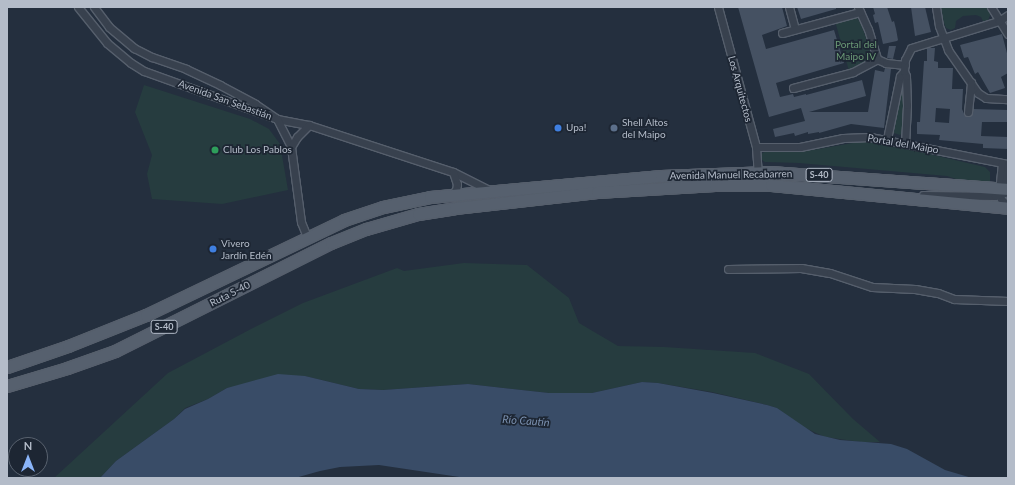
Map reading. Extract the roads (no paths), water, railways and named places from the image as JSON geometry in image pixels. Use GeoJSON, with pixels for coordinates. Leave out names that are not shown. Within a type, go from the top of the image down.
{"type":"FeatureCollection","features":[{"type":"Feature","properties":{"kind":"main road","name":"Avenida Manuel Recabarren"},"geometry":{"type":"LineString","coordinates":[[454,194],[661,176],[758,173],[809,174],[901,183],[1003,190]]}},
{"type":"Feature","properties":{"kind":"main road","name":"Avenida Manuel Recabarren"},"geometry":{"type":"LineString","coordinates":[[455,208],[597,192],[715,185],[770,185],[1008,207]]}},
{"type":"Feature","properties":{"kind":"main road","name":"Ruta S-40"},"geometry":{"type":"LineString","coordinates":[[7,367],[74,344],[146,315],[344,220],[383,207],[454,194]]}},
{"type":"Feature","properties":{"kind":"main road","name":"Ruta S-40"},"geometry":{"type":"LineString","coordinates":[[7,386],[67,368],[114,351],[314,251],[348,236],[400,218],[455,208]]}},
{"type":"Feature","properties":{"kind":"main road"},"geometry":{"type":"LineString","coordinates":[[307,237],[314,251]]}},
{"type":"Feature","properties":{"kind":"street","name":"Avenida San Sebastián"},"geometry":{"type":"LineString","coordinates":[[78,7],[106,43],[144,71],[277,120]]}},
{"type":"Feature","properties":{"kind":"street","name":"Avenida San Sebastián"},"geometry":{"type":"LineString","coordinates":[[94,7],[113,31],[138,50],[220,85],[277,120]]}},
{"type":"Feature","properties":{"kind":"street","name":"Los Arquitectos"},"geometry":{"type":"LineString","coordinates":[[718,7],[756,147],[758,173]]}},
{"type":"Feature","properties":{"kind":"street"},"geometry":{"type":"LineString","coordinates":[[789,7],[795,29]]}},
{"type":"Feature","properties":{"kind":"street"},"geometry":{"type":"LineString","coordinates":[[936,7],[942,38],[948,50],[981,96],[1008,99]]}},
{"type":"Feature","properties":{"kind":"street"},"geometry":{"type":"LineString","coordinates":[[991,7],[1008,34]]}},
{"type":"Feature","properties":{"kind":"street"},"geometry":{"type":"LineString","coordinates":[[782,33],[859,9],[868,29],[877,59],[904,68]]}},
{"type":"Feature","properties":{"kind":"street"},"geometry":{"type":"LineString","coordinates":[[887,139],[900,76],[911,48],[999,21],[1008,15]]}},
{"type":"Feature","properties":{"kind":"street"},"geometry":{"type":"LineString","coordinates":[[793,88],[853,72],[877,59]]}},
{"type":"Feature","properties":{"kind":"street"},"geometry":{"type":"LineString","coordinates":[[904,68],[906,76],[907,105],[906,144]]}},
{"type":"Feature","properties":{"kind":"street"},"geometry":{"type":"LineString","coordinates":[[968,112],[971,82]]}},
{"type":"Feature","properties":{"kind":"street"},"geometry":{"type":"LineString","coordinates":[[277,120],[309,125],[453,172],[489,190]]}},
{"type":"Feature","properties":{"kind":"street"},"geometry":{"type":"LineString","coordinates":[[277,120],[291,147],[301,222],[307,237]]}},
{"type":"Feature","properties":{"kind":"street"},"geometry":{"type":"LineString","coordinates":[[291,147],[297,137],[309,125]]}},
{"type":"Feature","properties":{"kind":"street","name":"Portal del Maipo"},"geometry":{"type":"LineString","coordinates":[[756,147],[800,147],[843,138],[870,136],[1006,164],[1003,190]]}},
{"type":"Feature","properties":{"kind":"street"},"geometry":{"type":"LineString","coordinates":[[453,172],[457,184],[454,194]]}},
{"type":"Feature","properties":{"kind":"street"},"geometry":{"type":"LineString","coordinates":[[887,197],[921,195],[996,196],[1003,190],[1008,207]]}},
{"type":"Feature","properties":{"kind":"street"},"geometry":{"type":"LineString","coordinates":[[728,269],[801,268],[830,274],[872,286],[915,289],[938,293],[954,299],[1008,301]]}},
{"type":"Feature","properties":{"kind":"water","name":"Río Cautín"},"geometry":{"type":"Polygon","coordinates":[[[278,374],[305,376],[359,389],[383,390],[468,384],[549,393],[592,393],[642,382],[658,383],[713,393],[777,408],[815,434],[840,440],[891,444],[907,449],[945,470],[972,478],[466,478],[379,465],[340,467],[295,478],[100,478],[116,461],[174,419],[185,409],[208,399],[227,388],[278,374]]]}},
{"type":"Feature","properties":{"kind":"place","name":"Upa!"},"geometry":{"type":"Point","coordinates":[558,128]}},
{"type":"Feature","properties":{"kind":"place","name":"Shell Altos del Maipo"},"geometry":{"type":"Point","coordinates":[614,128]}},
{"type":"Feature","properties":{"kind":"place","name":"Club Los Pablos"},"geometry":{"type":"Point","coordinates":[215,150]}},
{"type":"Feature","properties":{"kind":"place","name":"Vivero Jardín Edén"},"geometry":{"type":"Point","coordinates":[213,249]}},
{"type":"Feature","properties":{"kind":"park label","name":"Portal del Maipo IV"},"geometry":{"type":"Point","coordinates":[856,50]}}]}
